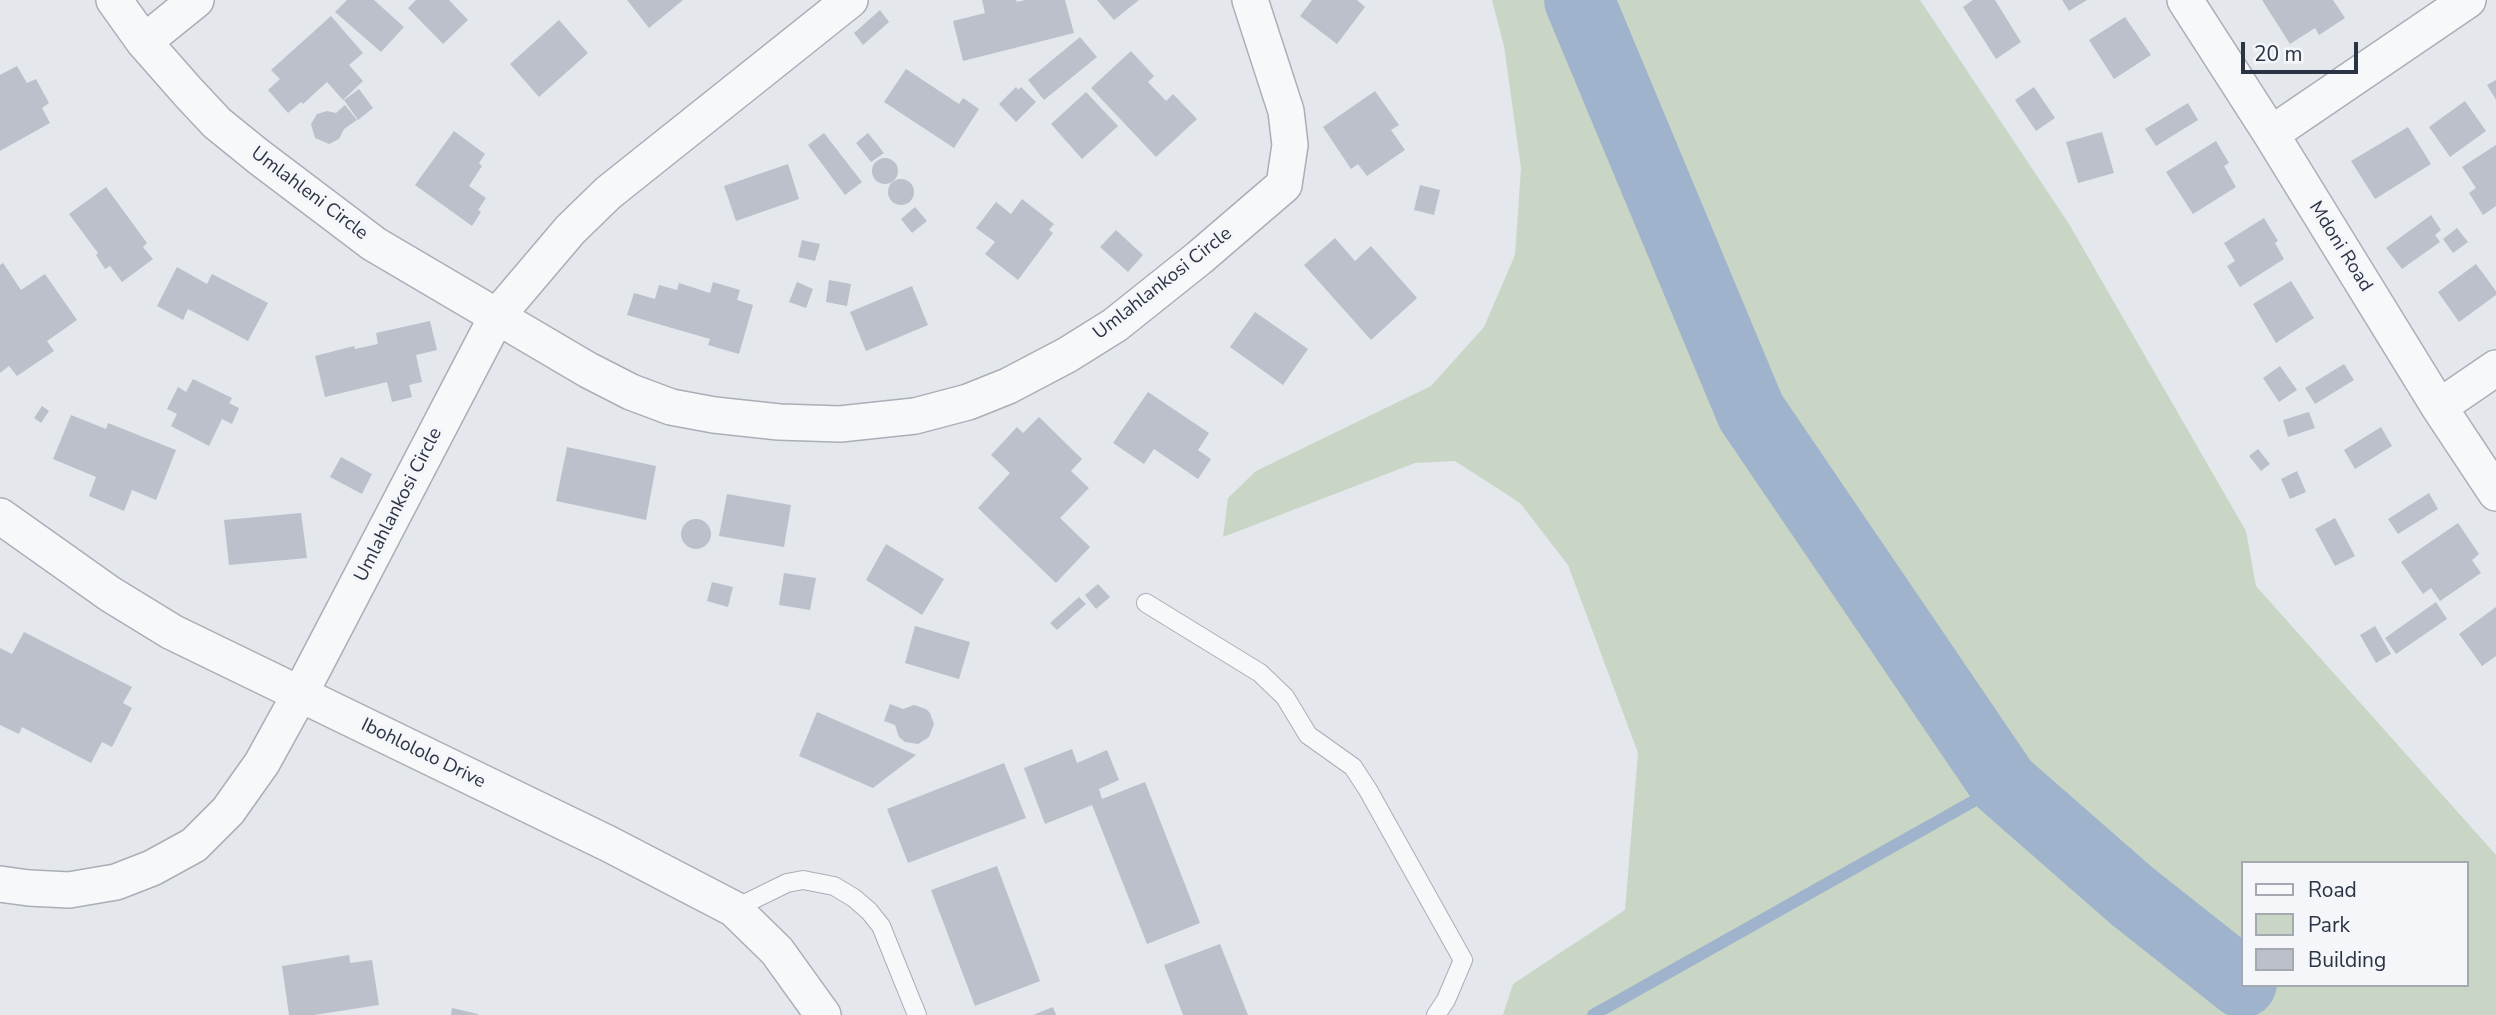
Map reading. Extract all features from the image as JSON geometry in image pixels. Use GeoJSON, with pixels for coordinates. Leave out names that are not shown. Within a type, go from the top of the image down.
{"type":"FeatureCollection","features":[{"type":"Feature","properties":{"kind":"street","name":"Umlahleni Circle"},"geometry":{"type":"LineString","coordinates":[[114,0],[144,42],[217,123],[374,244],[497,316]]}},
{"type":"Feature","properties":{"kind":"street"},"geometry":{"type":"LineString","coordinates":[[144,42],[196,0]]}},
{"type":"Feature","properties":{"kind":"street","name":"Umlahlankosi Circle"},"geometry":{"type":"LineString","coordinates":[[0,884],[69,890],[116,882],[152,868],[194,845],[228,811],[262,763],[300,694],[497,316],[570,230],[608,193],[850,0]]}},
{"type":"Feature","properties":{"kind":"street","name":"Umlahlankosi Circle"},"geometry":{"type":"LineString","coordinates":[[497,316],[587,370],[631,392],[671,407],[714,415],[779,422],[840,424],[915,416],[968,402],[1008,386],[1067,355],[1115,325],[1284,185],[1290,145],[1286,111],[1250,0]]}},
{"type":"Feature","properties":{"kind":"street","name":"Mdoni Road"},"geometry":{"type":"LineString","coordinates":[[2185,0],[2439,407],[2496,493]]}},
{"type":"Feature","properties":{"kind":"street"},"geometry":{"type":"LineString","coordinates":[[2271,134],[2468,0]]}},
{"type":"Feature","properties":{"kind":"street"},"geometry":{"type":"LineString","coordinates":[[2439,407],[2496,368]]}},
{"type":"Feature","properties":{"kind":"street","name":"Ibohlololo Drive"},"geometry":{"type":"LineString","coordinates":[[0,516],[110,594],[172,632],[609,844],[734,909],[777,951],[823,1015]]}},
{"type":"Feature","properties":{"kind":"lane"},"geometry":{"type":"LineString","coordinates":[[1146,603],[1260,673],[1285,697],[1308,735],[1353,767],[1463,960],[1446,1000],[1436,1015]]}},
{"type":"Feature","properties":{"kind":"lane"},"geometry":{"type":"LineString","coordinates":[[734,909],[787,883],[803,880],[834,886],[854,898],[881,926],[917,1015]]}},
{"type":"Feature","properties":{"kind":"green space"},"geometry":{"type":"Polygon","coordinates":[[[1492,0],[1920,0],[2069,224],[2246,531],[2256,586],[2496,855],[2496,1015],[1503,1015],[1513,984],[1625,910],[1638,753],[1568,565],[1520,503],[1455,461],[1415,463],[1223,537],[1228,498],[1256,471],[1431,386],[1484,327],[1515,255],[1521,168],[1504,46],[1492,0]]]}},
{"type":"Feature","properties":{"kind":"building"},"geometry":{"type":"Polygon","coordinates":[[[347,0],[374,0],[404,27],[381,52],[335,12],[347,0]]]}},
{"type":"Feature","properties":{"kind":"building"},"geometry":{"type":"Polygon","coordinates":[[[416,0],[449,0],[468,20],[443,44],[408,8],[416,0]]]}},
{"type":"Feature","properties":{"kind":"building"},"geometry":{"type":"Polygon","coordinates":[[[627,0],[683,0],[649,28],[627,0]]]}},
{"type":"Feature","properties":{"kind":"building"},"geometry":{"type":"Polygon","coordinates":[[[982,0],[1065,0],[1074,33],[963,61],[953,21],[985,13],[982,0]]]}},
{"type":"Feature","properties":{"kind":"building"},"geometry":{"type":"Polygon","coordinates":[[[1097,0],[1139,0],[1114,20],[1097,0]]]}},
{"type":"Feature","properties":{"kind":"building"},"geometry":{"type":"Polygon","coordinates":[[[1312,0],[1357,0],[1365,7],[1337,44],[1300,16],[1312,0]]]}},
{"type":"Feature","properties":{"kind":"building"},"geometry":{"type":"Polygon","coordinates":[[[1973,0],[1995,0],[2021,42],[1996,59],[1963,7],[1973,0]]]}},
{"type":"Feature","properties":{"kind":"building"},"geometry":{"type":"Polygon","coordinates":[[[2062,0],[2087,0],[2069,11],[2062,0]]]}},
{"type":"Feature","properties":{"kind":"building"},"geometry":{"type":"Polygon","coordinates":[[[2262,0],[2333,0],[2345,18],[2319,35],[2315,28],[2290,44],[2262,0]]]}},
{"type":"Feature","properties":{"kind":"building"},"geometry":{"type":"Polygon","coordinates":[[[880,10],[889,22],[863,45],[854,33],[880,10]]]}},
{"type":"Feature","properties":{"kind":"building"},"geometry":{"type":"Polygon","coordinates":[[[331,16],[363,53],[349,65],[363,81],[343,100],[327,82],[303,104],[301,102],[288,113],[268,90],[280,79],[271,70],[331,16]]]}},
{"type":"Feature","properties":{"kind":"building"},"geometry":{"type":"Polygon","coordinates":[[[2125,17],[2151,55],[2114,79],[2089,40],[2125,17]]]}},
{"type":"Feature","properties":{"kind":"building"},"geometry":{"type":"Polygon","coordinates":[[[559,20],[588,53],[539,97],[510,64],[559,20]]]}},
{"type":"Feature","properties":{"kind":"building"},"geometry":{"type":"Polygon","coordinates":[[[1080,37],[1097,57],[1044,100],[1028,80],[1080,37]]]}},
{"type":"Feature","properties":{"kind":"building"},"geometry":{"type":"Polygon","coordinates":[[[1131,51],[1154,76],[1148,82],[1166,101],[1173,94],[1197,119],[1156,157],[1091,88],[1131,51]]]}},
{"type":"Feature","properties":{"kind":"building"},"geometry":{"type":"Polygon","coordinates":[[[17,66],[27,83],[36,79],[49,103],[42,108],[50,123],[0,151],[0,75],[17,66]]]}},
{"type":"Feature","properties":{"kind":"building"},"geometry":{"type":"Polygon","coordinates":[[[906,69],[959,104],[963,98],[979,109],[954,148],[884,102],[906,69]]]}},
{"type":"Feature","properties":{"kind":"building"},"geometry":{"type":"Polygon","coordinates":[[[2496,80],[2496,100],[2487,85],[2496,80]]]}},
{"type":"Feature","properties":{"kind":"building"},"geometry":{"type":"Polygon","coordinates":[[[1016,87],[1018,90],[1021,87],[1036,102],[1016,122],[999,104],[1016,87]]]}},
{"type":"Feature","properties":{"kind":"building"},"geometry":{"type":"Polygon","coordinates":[[[2034,87],[2055,118],[2036,131],[2015,100],[2034,87]]]}},
{"type":"Feature","properties":{"kind":"building"},"geometry":{"type":"Polygon","coordinates":[[[359,89],[373,108],[358,120],[344,100],[359,89]]]}},
{"type":"Feature","properties":{"kind":"building"},"geometry":{"type":"Polygon","coordinates":[[[1375,91],[1399,125],[1391,130],[1405,150],[1367,176],[1358,164],[1351,169],[1323,127],[1375,91]]]}},
{"type":"Feature","properties":{"kind":"building"},"geometry":{"type":"Polygon","coordinates":[[[1086,92],[1118,126],[1082,159],[1051,124],[1086,92]]]}},
{"type":"Feature","properties":{"kind":"building"},"geometry":{"type":"Polygon","coordinates":[[[2465,101],[2486,131],[2450,157],[2429,127],[2465,101]]]}},
{"type":"Feature","properties":{"kind":"building"},"geometry":{"type":"Polygon","coordinates":[[[2188,103],[2198,120],[2156,146],[2145,129],[2188,103]]]}},
{"type":"Feature","properties":{"kind":"building"},"geometry":{"type":"Polygon","coordinates":[[[345,105],[357,120],[344,129],[339,139],[329,144],[315,138],[311,124],[317,114],[327,111],[336,113],[345,105]]]}},
{"type":"Feature","properties":{"kind":"building"},"geometry":{"type":"Polygon","coordinates":[[[2408,127],[2431,164],[2375,199],[2351,161],[2408,127]]]}},
{"type":"Feature","properties":{"kind":"building"},"geometry":{"type":"Polygon","coordinates":[[[454,131],[485,154],[479,163],[482,166],[469,186],[486,198],[472,226],[415,185],[454,131]]]}},
{"type":"Feature","properties":{"kind":"building"},"geometry":{"type":"Polygon","coordinates":[[[2102,132],[2114,173],[2078,183],[2066,142],[2102,132]]]}},
{"type":"Feature","properties":{"kind":"building"},"geometry":{"type":"Polygon","coordinates":[[[824,133],[862,182],[845,195],[808,145],[824,133]]]}},
{"type":"Feature","properties":{"kind":"building"},"geometry":{"type":"Polygon","coordinates":[[[868,133],[884,153],[871,162],[856,143],[868,133]]]}},
{"type":"Feature","properties":{"kind":"building"},"geometry":{"type":"Polygon","coordinates":[[[2216,141],[2229,163],[2224,166],[2236,187],[2193,214],[2166,172],[2216,141]]]}},
{"type":"Feature","properties":{"kind":"building"},"geometry":{"type":"Polygon","coordinates":[[[2496,145],[2496,206],[2483,215],[2469,193],[2476,188],[2462,167],[2496,145]]]}},
{"type":"Feature","properties":{"kind":"building"},"geometry":{"type":"Polygon","coordinates":[[[885,158],[894,162],[898,171],[894,180],[885,184],[876,180],[872,171],[876,162],[885,158]]]}},
{"type":"Feature","properties":{"kind":"building"},"geometry":{"type":"Polygon","coordinates":[[[788,164],[799,199],[736,221],[724,186],[788,164]]]}},
{"type":"Feature","properties":{"kind":"building"},"geometry":{"type":"Polygon","coordinates":[[[901,179],[910,183],[914,192],[910,201],[901,205],[892,201],[888,192],[892,183],[901,179]]]}},
{"type":"Feature","properties":{"kind":"building"},"geometry":{"type":"Polygon","coordinates":[[[1420,185],[1440,190],[1434,215],[1414,210],[1420,185]]]}},
{"type":"Feature","properties":{"kind":"building"},"geometry":{"type":"Polygon","coordinates":[[[106,187],[147,243],[143,247],[153,259],[122,282],[110,266],[105,269],[96,255],[98,253],[69,214],[106,187]]]}},
{"type":"Feature","properties":{"kind":"building"},"geometry":{"type":"Polygon","coordinates":[[[1022,199],[1054,224],[1049,230],[1053,233],[1018,280],[985,254],[995,242],[976,228],[996,202],[1011,214],[1022,199]]]}},
{"type":"Feature","properties":{"kind":"building"},"geometry":{"type":"Polygon","coordinates":[[[915,207],[927,221],[912,233],[901,219],[915,207]]]}},
{"type":"Feature","properties":{"kind":"building"},"geometry":{"type":"Polygon","coordinates":[[[2431,215],[2441,230],[2435,235],[2440,242],[2402,269],[2386,248],[2431,215]]]}},
{"type":"Feature","properties":{"kind":"building"},"geometry":{"type":"Polygon","coordinates":[[[2264,218],[2278,241],[2275,243],[2284,259],[2240,287],[2227,266],[2235,261],[2224,243],[2264,218]]]}},
{"type":"Feature","properties":{"kind":"building"},"geometry":{"type":"Polygon","coordinates":[[[2457,228],[2468,242],[2453,253],[2443,239],[2457,228]]]}},
{"type":"Feature","properties":{"kind":"building"},"geometry":{"type":"Polygon","coordinates":[[[1116,230],[1143,255],[1128,272],[1100,247],[1116,230]]]}},
{"type":"Feature","properties":{"kind":"building"},"geometry":{"type":"Polygon","coordinates":[[[1335,238],[1355,261],[1371,246],[1417,298],[1371,340],[1304,265],[1335,238]]]}},
{"type":"Feature","properties":{"kind":"building"},"geometry":{"type":"Polygon","coordinates":[[[802,240],[820,244],[815,261],[798,257],[802,240]]]}},
{"type":"Feature","properties":{"kind":"building"},"geometry":{"type":"Polygon","coordinates":[[[3,263],[21,290],[45,274],[77,320],[47,341],[54,351],[17,376],[9,366],[0,373],[0,265],[3,263]]]}},
{"type":"Feature","properties":{"kind":"building"},"geometry":{"type":"Polygon","coordinates":[[[2476,264],[2496,291],[2496,295],[2459,322],[2438,292],[2476,264]]]}},
{"type":"Feature","properties":{"kind":"building"},"geometry":{"type":"Polygon","coordinates":[[[177,267],[207,284],[212,274],[268,303],[248,341],[188,309],[183,320],[157,306],[177,267]]]}},
{"type":"Feature","properties":{"kind":"building"},"geometry":{"type":"Polygon","coordinates":[[[829,280],[851,284],[847,306],[826,302],[829,280]]]}},
{"type":"Feature","properties":{"kind":"building"},"geometry":{"type":"Polygon","coordinates":[[[2291,281],[2314,318],[2276,343],[2253,304],[2291,281]]]}},
{"type":"Feature","properties":{"kind":"building"},"geometry":{"type":"Polygon","coordinates":[[[713,282],[740,290],[737,300],[753,305],[739,354],[708,345],[710,339],[627,315],[634,293],[655,299],[659,285],[677,290],[679,283],[710,293],[713,282]]]}},
{"type":"Feature","properties":{"kind":"building"},"geometry":{"type":"Polygon","coordinates":[[[797,282],[813,289],[806,308],[789,302],[797,282]]]}},
{"type":"Feature","properties":{"kind":"building"},"geometry":{"type":"Polygon","coordinates":[[[912,286],[928,325],[866,351],[850,312],[912,286]]]}},
{"type":"Feature","properties":{"kind":"building"},"geometry":{"type":"Polygon","coordinates":[[[1255,312],[1308,349],[1283,385],[1230,347],[1255,312]]]}},
{"type":"Feature","properties":{"kind":"building"},"geometry":{"type":"Polygon","coordinates":[[[430,321],[437,350],[416,355],[422,382],[409,385],[412,397],[392,402],[387,382],[325,397],[315,356],[354,346],[355,349],[378,344],[376,333],[430,321]]]}},
{"type":"Feature","properties":{"kind":"building"},"geometry":{"type":"Polygon","coordinates":[[[2344,364],[2354,380],[2315,404],[2305,388],[2344,364]]]}},
{"type":"Feature","properties":{"kind":"building"},"geometry":{"type":"Polygon","coordinates":[[[2280,366],[2297,390],[2279,402],[2263,378],[2280,366]]]}},
{"type":"Feature","properties":{"kind":"building"},"geometry":{"type":"Polygon","coordinates":[[[193,379],[232,398],[229,403],[239,408],[232,424],[222,419],[209,446],[171,426],[177,414],[167,409],[178,387],[186,392],[193,379]]]}},
{"type":"Feature","properties":{"kind":"building"},"geometry":{"type":"Polygon","coordinates":[[[1148,392],[1209,433],[1198,450],[1211,459],[1198,479],[1154,449],[1144,464],[1113,443],[1148,392]]]}},
{"type":"Feature","properties":{"kind":"building"},"geometry":{"type":"Polygon","coordinates":[[[42,406],[49,411],[41,423],[34,418],[42,406]]]}},
{"type":"Feature","properties":{"kind":"building"},"geometry":{"type":"Polygon","coordinates":[[[2309,412],[2315,428],[2288,437],[2283,420],[2309,412]]]}},
{"type":"Feature","properties":{"kind":"building"},"geometry":{"type":"Polygon","coordinates":[[[71,415],[106,429],[108,423],[176,450],[156,500],[132,490],[124,511],[89,496],[96,477],[53,459],[71,415]]]}},
{"type":"Feature","properties":{"kind":"building"},"geometry":{"type":"Polygon","coordinates":[[[1039,417],[1082,459],[1071,471],[1089,488],[1060,518],[1090,547],[1056,583],[978,508],[1010,473],[991,455],[1017,427],[1023,433],[1039,417]]]}},
{"type":"Feature","properties":{"kind":"building"},"geometry":{"type":"Polygon","coordinates":[[[2381,427],[2392,446],[2355,469],[2344,450],[2381,427]]]}},
{"type":"Feature","properties":{"kind":"building"},"geometry":{"type":"Polygon","coordinates":[[[567,447],[656,466],[646,520],[556,501],[567,447]]]}},
{"type":"Feature","properties":{"kind":"building"},"geometry":{"type":"Polygon","coordinates":[[[2258,449],[2270,464],[2261,471],[2249,456],[2258,449]]]}},
{"type":"Feature","properties":{"kind":"building"},"geometry":{"type":"Polygon","coordinates":[[[341,457],[372,474],[362,494],[330,477],[341,457]]]}},
{"type":"Feature","properties":{"kind":"building"},"geometry":{"type":"Polygon","coordinates":[[[2297,471],[2306,492],[2290,499],[2281,479],[2297,471]]]}},
{"type":"Feature","properties":{"kind":"building"},"geometry":{"type":"Polygon","coordinates":[[[2429,493],[2438,509],[2398,534],[2388,519],[2429,493]]]}},
{"type":"Feature","properties":{"kind":"building"},"geometry":{"type":"Polygon","coordinates":[[[727,494],[791,505],[784,547],[719,536],[727,494]]]}},
{"type":"Feature","properties":{"kind":"building"},"geometry":{"type":"Polygon","coordinates":[[[301,513],[307,558],[229,565],[224,520],[301,513]]]}},
{"type":"Feature","properties":{"kind":"building"},"geometry":{"type":"Polygon","coordinates":[[[2335,518],[2355,556],[2335,566],[2315,529],[2335,518]]]}},
{"type":"Feature","properties":{"kind":"building"},"geometry":{"type":"Polygon","coordinates":[[[696,519],[707,523],[711,534],[707,545],[696,549],[685,545],[681,534],[685,523],[696,519]]]}},
{"type":"Feature","properties":{"kind":"building"},"geometry":{"type":"Polygon","coordinates":[[[2458,523],[2479,554],[2472,560],[2481,573],[2440,601],[2431,588],[2423,594],[2401,562],[2458,523]]]}},
{"type":"Feature","properties":{"kind":"building"},"geometry":{"type":"Polygon","coordinates":[[[886,544],[944,579],[922,615],[866,580],[886,544]]]}},
{"type":"Feature","properties":{"kind":"building"},"geometry":{"type":"Polygon","coordinates":[[[784,573],[816,578],[810,610],[779,605],[784,573]]]}},
{"type":"Feature","properties":{"kind":"building"},"geometry":{"type":"Polygon","coordinates":[[[712,582],[733,587],[728,607],[707,601],[712,582]]]}},
{"type":"Feature","properties":{"kind":"building"},"geometry":{"type":"Polygon","coordinates":[[[1098,584],[1110,597],[1096,609],[1085,595],[1098,584]]]}},
{"type":"Feature","properties":{"kind":"building"},"geometry":{"type":"Polygon","coordinates":[[[1079,597],[1086,604],[1057,630],[1050,623],[1079,597]]]}},
{"type":"Feature","properties":{"kind":"building"},"geometry":{"type":"Polygon","coordinates":[[[2436,602],[2447,619],[2396,654],[2385,638],[2436,602]]]}},
{"type":"Feature","properties":{"kind":"building"},"geometry":{"type":"Polygon","coordinates":[[[2496,607],[2496,656],[2482,666],[2459,634],[2496,607]]]}},
{"type":"Feature","properties":{"kind":"building"},"geometry":{"type":"Polygon","coordinates":[[[915,626],[970,642],[959,679],[905,663],[915,626]]]}},
{"type":"Feature","properties":{"kind":"building"},"geometry":{"type":"Polygon","coordinates":[[[2375,626],[2391,654],[2376,663],[2360,635],[2375,626]]]}},
{"type":"Feature","properties":{"kind":"building"},"geometry":{"type":"Polygon","coordinates":[[[24,632],[132,687],[123,703],[132,708],[112,747],[102,742],[91,763],[22,727],[19,734],[0,725],[0,648],[12,654],[24,632]]]}},
{"type":"Feature","properties":{"kind":"building"},"geometry":{"type":"Polygon","coordinates":[[[890,704],[903,709],[914,705],[926,709],[934,724],[929,737],[918,744],[905,742],[899,737],[895,725],[884,721],[890,704]]]}},
{"type":"Feature","properties":{"kind":"building"},"geometry":{"type":"Polygon","coordinates":[[[817,712],[916,755],[873,788],[799,756],[817,712]]]}},
{"type":"Feature","properties":{"kind":"building"},"geometry":{"type":"Polygon","coordinates":[[[1072,749],[1077,763],[1107,750],[1119,780],[1099,789],[1102,799],[1145,782],[1200,923],[1147,944],[1092,805],[1045,824],[1024,768],[1072,749]]]}},
{"type":"Feature","properties":{"kind":"building"},"geometry":{"type":"Polygon","coordinates":[[[1004,763],[1026,818],[908,863],[887,809],[1004,763]]]}},
{"type":"Feature","properties":{"kind":"building"},"geometry":{"type":"Polygon","coordinates":[[[997,866],[1040,981],[975,1006],[931,890],[997,866]]]}},
{"type":"Feature","properties":{"kind":"building"},"geometry":{"type":"Polygon","coordinates":[[[1220,944],[1248,1015],[1183,1015],[1164,965],[1220,944]]]}},
{"type":"Feature","properties":{"kind":"building"},"geometry":{"type":"Polygon","coordinates":[[[349,955],[350,963],[372,960],[379,1005],[314,1015],[289,1015],[282,966],[349,955]]]}},
{"type":"Feature","properties":{"kind":"building"},"geometry":{"type":"Polygon","coordinates":[[[1053,1007],[1056,1015],[1033,1015],[1053,1007]]]}},
{"type":"Feature","properties":{"kind":"building"},"geometry":{"type":"Polygon","coordinates":[[[452,1008],[478,1014],[478,1015],[451,1015],[452,1008]]]}},
{"type":"Feature","properties":{"kind":"waterway"},"geometry":{"type":"LineString","coordinates":[[1579,0],[1751,412],[2004,784],[2132,896],[2240,981]]}},
{"type":"Feature","properties":{"kind":"waterway"},"geometry":{"type":"LineString","coordinates":[[1593,1015],[2004,784]]}}]}
